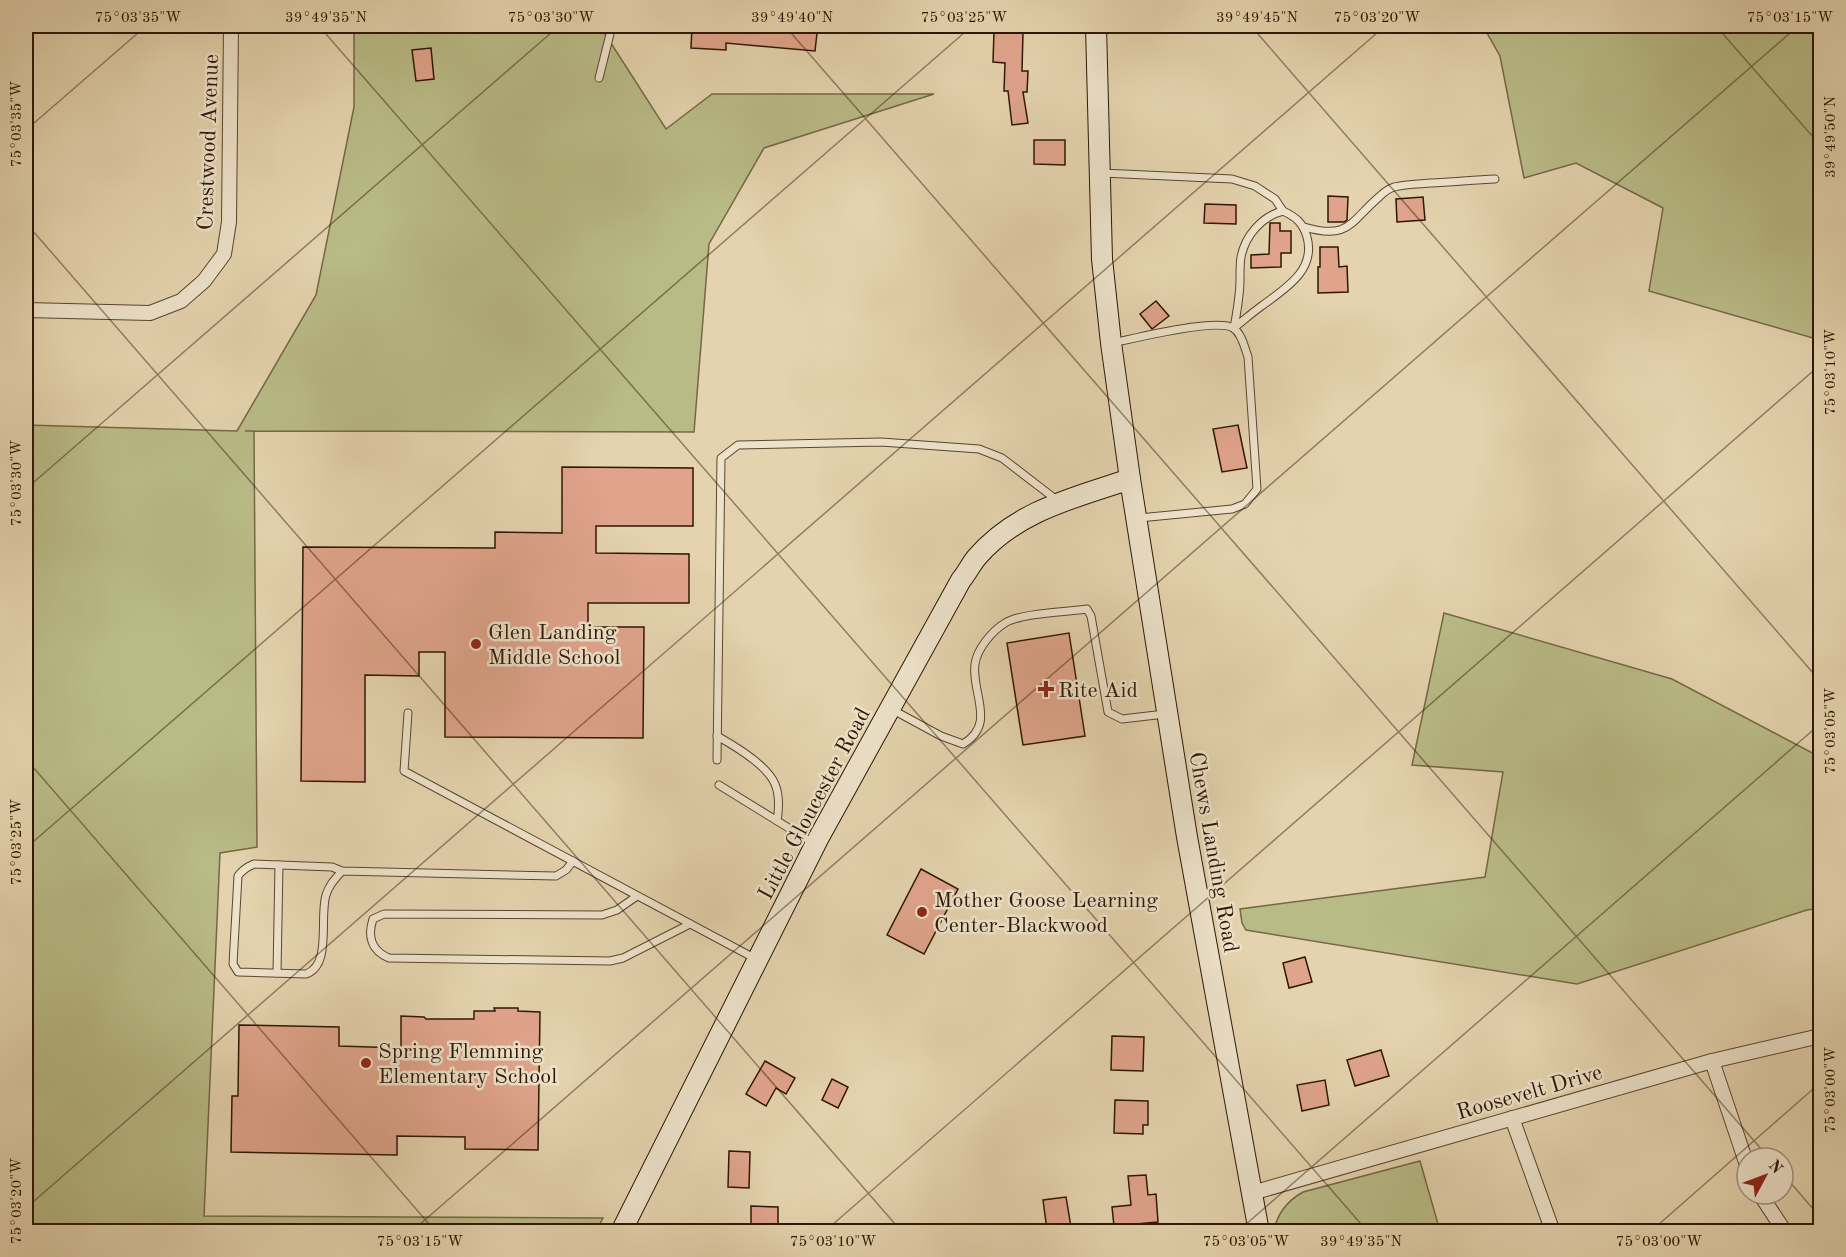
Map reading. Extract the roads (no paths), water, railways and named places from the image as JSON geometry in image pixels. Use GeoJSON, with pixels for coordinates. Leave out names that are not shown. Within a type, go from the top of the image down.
{"type":"FeatureCollection","features":[{"type":"Feature","properties":{"kind":"main road","name":"Chews Landing Road"},"geometry":{"type":"LineString","coordinates":[[1096,26],[1102,259],[1111,343],[1130,479],[1187,837],[1259,1232]]}},
{"type":"Feature","properties":{"kind":"main road","name":"Little Gloucester Road"},"geometry":{"type":"LineString","coordinates":[[621,1232],[816,845],[961,580],[978,557],[1010,528],[1043,508],[1130,479]]}},
{"type":"Feature","properties":{"kind":"street","name":"Crestwood Avenue"},"geometry":{"type":"LineString","coordinates":[[26,310],[150,313],[181,301],[204,281],[224,254],[228,222],[231,26]]}},
{"type":"Feature","properties":{"kind":"street","name":"Roosevelt Drive"},"geometry":{"type":"LineString","coordinates":[[1252,1193],[1712,1061],[1821,1036]]}},
{"type":"Feature","properties":{"kind":"street"},"geometry":{"type":"LineString","coordinates":[[1712,1061],[1741,1146]]}},
{"type":"Feature","properties":{"kind":"street"},"geometry":{"type":"LineString","coordinates":[[1512,1118],[1553,1232]]}},
{"type":"Feature","properties":{"kind":"street"},"geometry":{"type":"LineString","coordinates":[[1768,1206],[1785,1232]]}},
{"type":"Feature","properties":{"kind":"lane"},"geometry":{"type":"LineString","coordinates":[[599,78],[612,26]]}},
{"type":"Feature","properties":{"kind":"lane"},"geometry":{"type":"LineString","coordinates":[[1098,172],[1232,178],[1256,186],[1275,199],[1283,211],[1294,216],[1305,227],[1324,233],[1341,231],[1357,220],[1372,203],[1393,187],[1495,179]]}},
{"type":"Feature","properties":{"kind":"lane"},"geometry":{"type":"LineString","coordinates":[[1234,328],[1241,258],[1245,244],[1255,228],[1263,221],[1274,213],[1283,211]]}},
{"type":"Feature","properties":{"kind":"lane"},"geometry":{"type":"LineString","coordinates":[[1234,328],[1294,282],[1301,274],[1308,259],[1309,243],[1305,227]]}},
{"type":"Feature","properties":{"kind":"lane"},"geometry":{"type":"LineString","coordinates":[[1111,343],[1220,324],[1234,328],[1240,336],[1248,357],[1257,489],[1245,504],[1232,508],[1136,518]]}},
{"type":"Feature","properties":{"kind":"lane"},"geometry":{"type":"LineString","coordinates":[[717,760],[721,458],[738,445],[881,442],[979,449],[1002,458],[1060,502]]}},
{"type":"Feature","properties":{"kind":"lane"},"geometry":{"type":"LineString","coordinates":[[891,708],[940,736],[963,744],[974,738],[981,723],[975,664],[979,652],[990,636],[1005,623],[1019,618],[1087,609],[1091,616],[1108,712],[1122,719],[1167,714]]}},
{"type":"Feature","properties":{"kind":"lane"},"geometry":{"type":"LineString","coordinates":[[408,713],[404,771],[758,960]]}},
{"type":"Feature","properties":{"kind":"lane"},"geometry":{"type":"LineString","coordinates":[[717,736],[743,752],[769,775],[778,795],[777,821]]}},
{"type":"Feature","properties":{"kind":"lane"},"geometry":{"type":"LineString","coordinates":[[719,785],[816,845]]}},
{"type":"Feature","properties":{"kind":"lane"},"geometry":{"type":"LineString","coordinates":[[342,871],[329,886],[325,897],[319,965],[306,974],[238,972],[233,964],[238,876],[241,871],[254,864],[332,867],[342,871],[556,876],[566,870],[573,861]]}},
{"type":"Feature","properties":{"kind":"lane"},"geometry":{"type":"LineString","coordinates":[[277,973],[279,865]]}},
{"type":"Feature","properties":{"kind":"lane"},"geometry":{"type":"LineString","coordinates":[[637,896],[616,910],[602,915],[384,914],[373,919],[372,944],[381,955],[389,958],[610,961],[623,958],[690,924]]}},
{"type":"Feature","properties":{"kind":"place","name":"Glen Landing Middle School"},"geometry":{"type":"Point","coordinates":[476,644]}},
{"type":"Feature","properties":{"kind":"place","name":"Rite Aid"},"geometry":{"type":"Point","coordinates":[1046,689]}},
{"type":"Feature","properties":{"kind":"place","name":"Mother Goose Learning Center-Blackwood"},"geometry":{"type":"Point","coordinates":[922,912]}},
{"type":"Feature","properties":{"kind":"place","name":"Spring Flemming Elementary School"},"geometry":{"type":"Point","coordinates":[366,1063]}}]}
